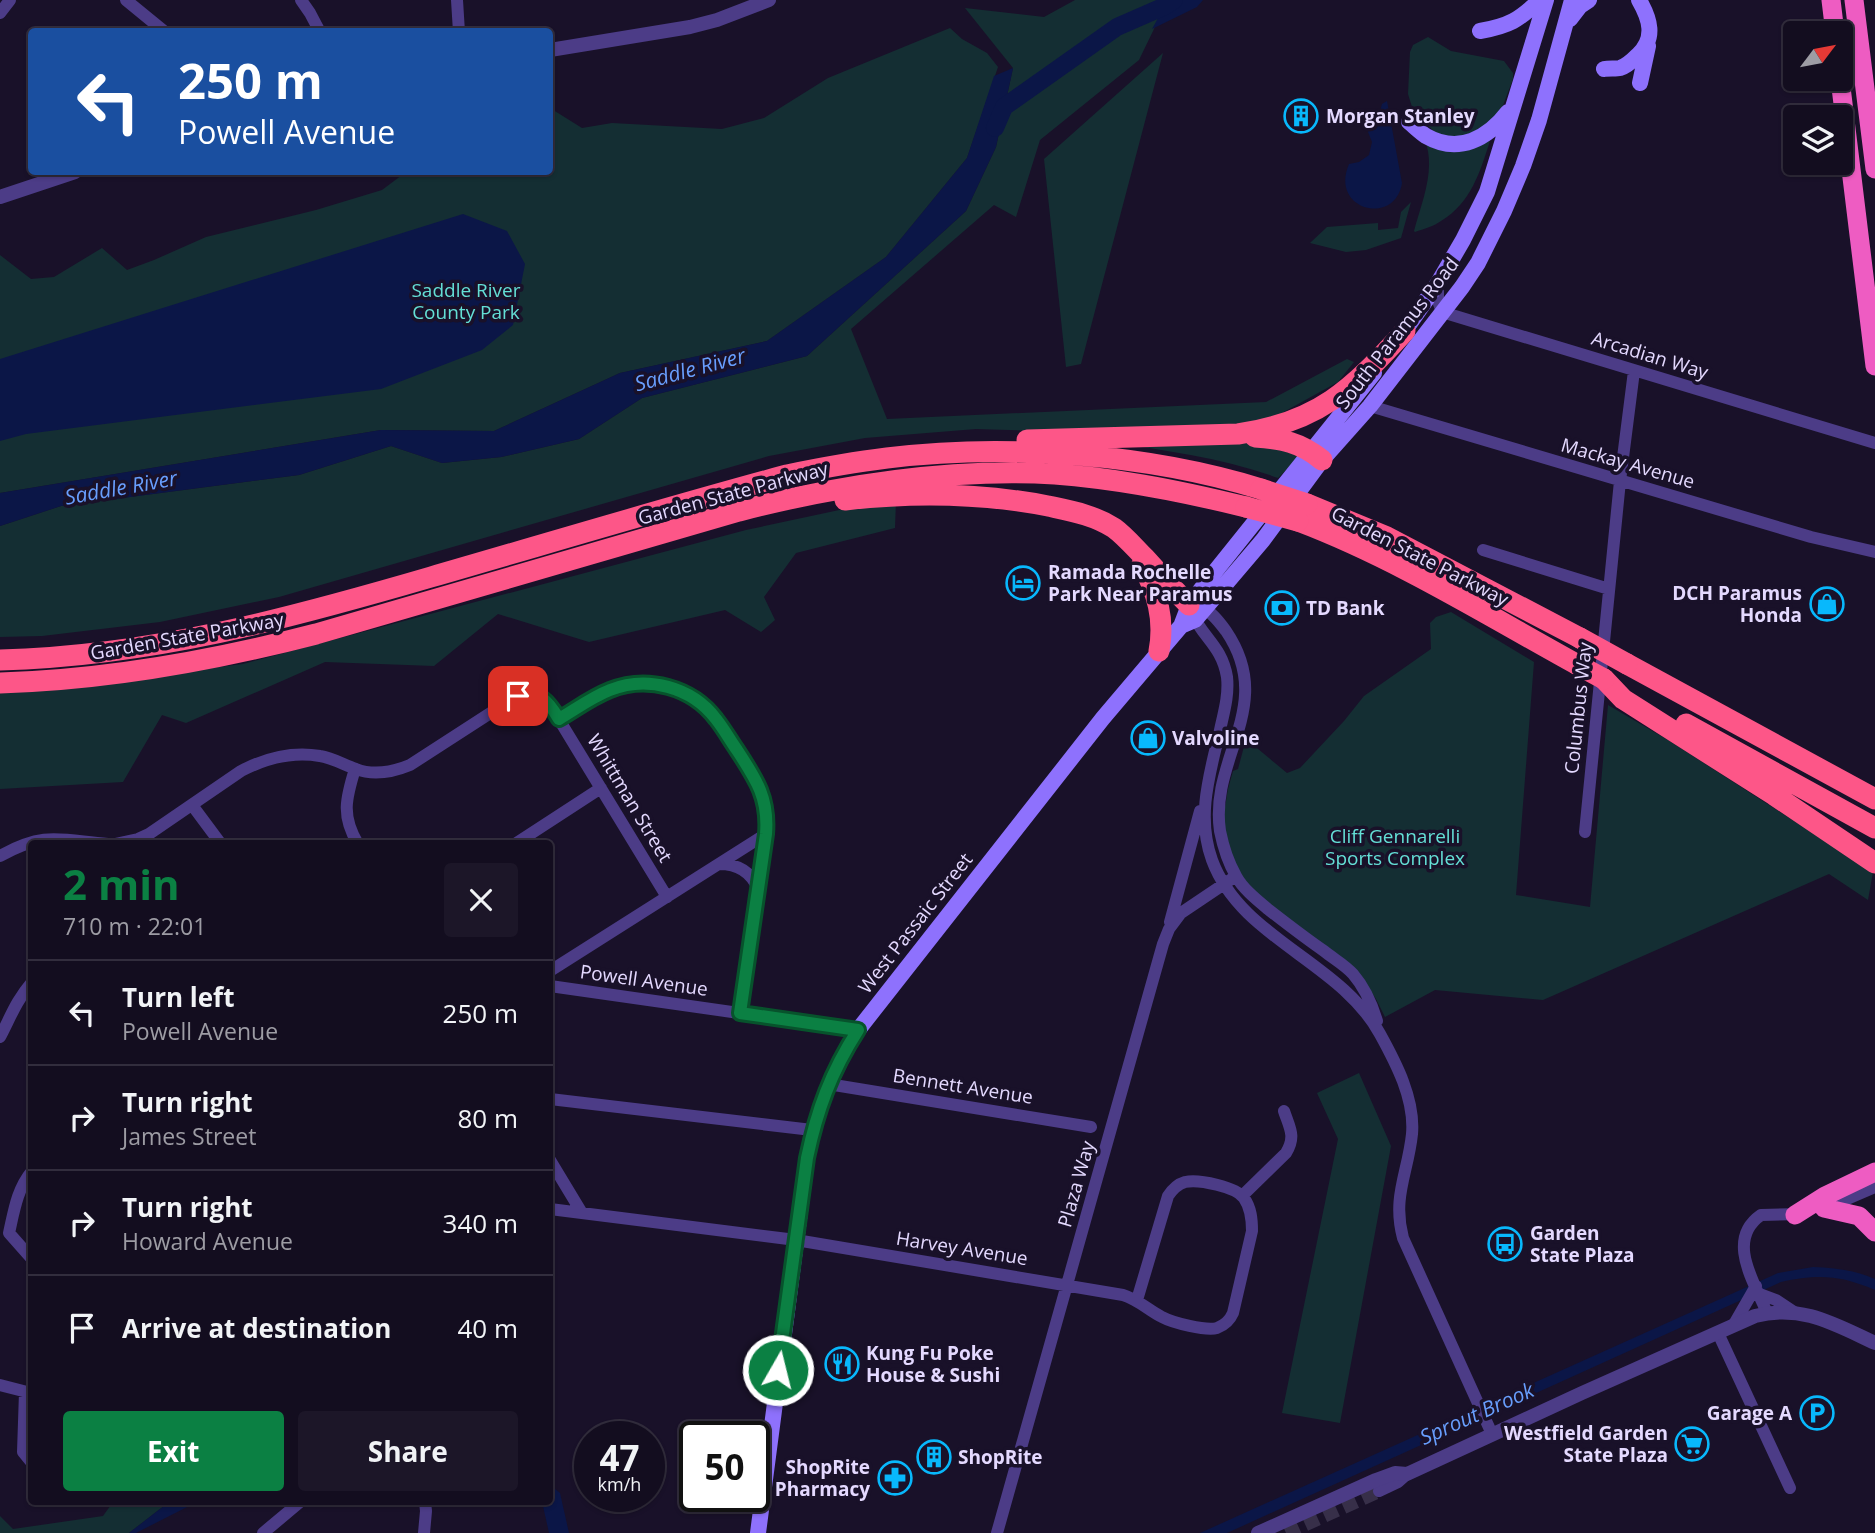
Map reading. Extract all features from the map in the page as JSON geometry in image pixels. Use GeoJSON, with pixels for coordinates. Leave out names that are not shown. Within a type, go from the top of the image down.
{"type":"FeatureCollection","features":[{"type":"Feature","properties":{"kind":"highway"},"geometry":{"type":"LineString","coordinates":[[1825,0],[1832,21]]}},
{"type":"Feature","properties":{"kind":"highway"},"geometry":{"type":"LineString","coordinates":[[1831,0],[1834,21]]}},
{"type":"Feature","properties":{"kind":"highway"},"geometry":{"type":"LineString","coordinates":[[1854,0],[1875,169]]}},
{"type":"Feature","properties":{"kind":"highway"},"geometry":{"type":"LineString","coordinates":[[1841,91],[1875,366]]}},
{"type":"Feature","properties":{"kind":"highway"},"geometry":{"type":"LineString","coordinates":[[838,465],[892,452],[952,443],[1211,435],[1262,430],[1289,423],[1332,401],[1353,385],[1405,331]]}},
{"type":"Feature","properties":{"kind":"highway"},"geometry":{"type":"LineString","coordinates":[[1211,435],[1275,439],[1301,445],[1317,456]]}},
{"type":"Feature","properties":{"kind":"highway","name":"Garden State Parkway"},"geometry":{"type":"LineString","coordinates":[[0,660],[117,651],[168,644],[267,623],[788,475],[889,457],[991,452],[1076,455],[1138,462],[1261,489],[1337,536],[1604,679],[1623,694]]}},
{"type":"Feature","properties":{"kind":"highway","name":"Garden State Parkway"},"geometry":{"type":"LineString","coordinates":[[0,683],[168,667],[267,647],[787,499],[885,480],[936,475],[1036,473],[1172,489],[1246,507],[1302,513],[1387,537],[1580,638],[1875,799]]}},
{"type":"Feature","properties":{"kind":"highway"},"geometry":{"type":"LineString","coordinates":[[640,540],[828,502],[946,495],[1014,500],[1072,511],[1098,519],[1116,530],[1192,615]]}},
{"type":"Feature","properties":{"kind":"highway"},"geometry":{"type":"LineString","coordinates":[[1131,544],[1158,599],[1162,628],[1159,651]]}},
{"type":"Feature","properties":{"kind":"highway"},"geometry":{"type":"LineString","coordinates":[[1623,694],[1875,828]]}},
{"type":"Feature","properties":{"kind":"highway"},"geometry":{"type":"LineString","coordinates":[[1623,694],[1875,863]]}},
{"type":"Feature","properties":{"kind":"highway"},"geometry":{"type":"LineString","coordinates":[[1795,1214],[1875,1172]]}},
{"type":"Feature","properties":{"kind":"highway"},"geometry":{"type":"LineString","coordinates":[[1825,1208],[1859,1216],[1875,1231]]}},
{"type":"Feature","properties":{"kind":"main road"},"geometry":{"type":"LineString","coordinates":[[1480,31],[1502,27],[1518,20],[1540,0]]}},
{"type":"Feature","properties":{"kind":"main road","name":"South Paramus Road"},"geometry":{"type":"LineString","coordinates":[[1317,456],[1438,283],[1463,240],[1487,192],[1546,0]]}},
{"type":"Feature","properties":{"kind":"main road","name":"South Paramus Road"},"geometry":{"type":"LineString","coordinates":[[1317,456],[1370,406],[1478,263],[1523,166],[1539,120],[1572,0]]}},
{"type":"Feature","properties":{"kind":"main road"},"geometry":{"type":"LineString","coordinates":[[1566,23],[1580,6],[1589,0]]}},
{"type":"Feature","properties":{"kind":"main road"},"geometry":{"type":"LineString","coordinates":[[1639,0],[1650,26],[1640,83]]}},
{"type":"Feature","properties":{"kind":"main road"},"geometry":{"type":"LineString","coordinates":[[1604,69],[1620,68],[1631,62],[1642,52],[1649,40]]}},
{"type":"Feature","properties":{"kind":"main road"},"geometry":{"type":"LineString","coordinates":[[1409,122],[1426,136],[1462,145],[1479,138],[1498,125],[1514,104]]}},
{"type":"Feature","properties":{"kind":"main road","name":"West Passaic Street"},"geometry":{"type":"LineString","coordinates":[[758,1533],[807,1158],[828,1084],[845,1051],[858,1030],[959,900],[1144,668],[1192,615],[1317,456]]}},
{"type":"Feature","properties":{"kind":"street"},"geometry":{"type":"LineString","coordinates":[[0,13],[10,0]]}},
{"type":"Feature","properties":{"kind":"street"},"geometry":{"type":"LineString","coordinates":[[126,0],[160,28]]}},
{"type":"Feature","properties":{"kind":"street"},"geometry":{"type":"LineString","coordinates":[[301,0],[318,28]]}},
{"type":"Feature","properties":{"kind":"street"},"geometry":{"type":"LineString","coordinates":[[457,0],[459,28]]}},
{"type":"Feature","properties":{"kind":"street"},"geometry":{"type":"LineString","coordinates":[[553,50],[690,27],[717,20],[769,0]]}},
{"type":"Feature","properties":{"kind":"street"},"geometry":{"type":"LineString","coordinates":[[0,197],[66,175]]}},
{"type":"Feature","properties":{"kind":"street"},"geometry":{"type":"LineString","coordinates":[[1438,283],[1438,301],[1443,312]]}},
{"type":"Feature","properties":{"kind":"street","name":"Arcadian Way"},"geometry":{"type":"LineString","coordinates":[[1443,312],[1875,443]]}},
{"type":"Feature","properties":{"kind":"street","name":"Columbus Way"},"geometry":{"type":"LineString","coordinates":[[1585,832],[1620,481],[1634,371]]}},
{"type":"Feature","properties":{"kind":"street","name":"Mackay Avenue"},"geometry":{"type":"LineString","coordinates":[[1370,406],[1811,537],[1875,552]]}},
{"type":"Feature","properties":{"kind":"street"},"geometry":{"type":"LineString","coordinates":[[1483,550],[1609,589]]}},
{"type":"Feature","properties":{"kind":"street"},"geometry":{"type":"LineString","coordinates":[[1163,944],[1207,787],[1225,709],[1227,685],[1222,659],[1215,645],[1192,615]]}},
{"type":"Feature","properties":{"kind":"street"},"geometry":{"type":"LineString","coordinates":[[1192,615],[1224,628],[1236,647],[1246,680],[1240,729],[1218,808],[1226,855],[1236,876],[1260,902],[1353,974],[1373,1007],[1380,1034]]}},
{"type":"Feature","properties":{"kind":"street"},"geometry":{"type":"LineString","coordinates":[[559,719],[623,685],[650,683],[666,686],[694,698],[716,718],[755,778],[766,806],[766,834],[740,1013]]}},
{"type":"Feature","properties":{"kind":"street","name":"Whittman Street"},"geometry":{"type":"LineString","coordinates":[[133,840],[149,834],[241,771],[270,758],[321,756],[355,769],[374,773],[386,772],[410,765],[518,696],[534,694],[549,703],[667,897]]}},
{"type":"Feature","properties":{"kind":"street"},"geometry":{"type":"LineString","coordinates":[[355,769],[347,793],[346,806],[350,830],[356,840]]}},
{"type":"Feature","properties":{"kind":"street"},"geometry":{"type":"LineString","coordinates":[[1207,787],[1204,819],[1206,842],[1223,884],[1238,905],[1340,985],[1366,1012],[1403,1082],[1412,1116],[1412,1133],[1398,1210],[1399,1224],[1489,1427]]}},
{"type":"Feature","properties":{"kind":"street"},"geometry":{"type":"LineString","coordinates":[[521,840],[601,788]]}},
{"type":"Feature","properties":{"kind":"street"},"geometry":{"type":"LineString","coordinates":[[192,805],[218,840]]}},
{"type":"Feature","properties":{"kind":"street"},"geometry":{"type":"LineString","coordinates":[[553,969],[766,834]]}},
{"type":"Feature","properties":{"kind":"street"},"geometry":{"type":"LineString","coordinates":[[40,840],[77,840]]}},
{"type":"Feature","properties":{"kind":"street"},"geometry":{"type":"LineString","coordinates":[[0,856],[28,843]]}},
{"type":"Feature","properties":{"kind":"street"},"geometry":{"type":"LineString","coordinates":[[719,864],[741,867],[758,888]]}},
{"type":"Feature","properties":{"kind":"street","name":"Plaza Way"},"geometry":{"type":"LineString","coordinates":[[997,1533],[1163,944],[1169,929],[1181,913],[1236,876]]}},
{"type":"Feature","properties":{"kind":"street"},"geometry":{"type":"LineString","coordinates":[[1301,955],[1311,942]]}},
{"type":"Feature","properties":{"kind":"street","name":"Powell Avenue"},"geometry":{"type":"LineString","coordinates":[[553,986],[858,1030]]}},
{"type":"Feature","properties":{"kind":"street"},"geometry":{"type":"LineString","coordinates":[[0,1037],[12,1010],[28,987]]}},
{"type":"Feature","properties":{"kind":"street","name":"Bennett Avenue"},"geometry":{"type":"LineString","coordinates":[[828,1084],[1091,1127]]}},
{"type":"Feature","properties":{"kind":"street"},"geometry":{"type":"LineString","coordinates":[[554,1103],[813,1130]]}},
{"type":"Feature","properties":{"kind":"street"},"geometry":{"type":"LineString","coordinates":[[1137,1300],[1172,1190],[1178,1185],[1192,1182],[1229,1188],[1242,1196],[1291,1145],[1293,1135],[1284,1111]]}},
{"type":"Feature","properties":{"kind":"street"},"geometry":{"type":"LineString","coordinates":[[553,1165],[582,1213]]}},
{"type":"Feature","properties":{"kind":"street"},"geometry":{"type":"LineString","coordinates":[[28,1176],[19,1191],[4,1235],[28,1256]]}},
{"type":"Feature","properties":{"kind":"street"},"geometry":{"type":"LineString","coordinates":[[1768,1314],[1755,1293],[1742,1248],[1745,1233],[1754,1220],[1764,1215],[1795,1214],[1825,1208],[1875,1187]]}},
{"type":"Feature","properties":{"kind":"street","name":"Harvey Avenue"},"geometry":{"type":"LineString","coordinates":[[553,1209],[796,1240],[1123,1295],[1137,1300],[1158,1315],[1211,1329],[1225,1324],[1233,1313],[1252,1231],[1250,1209],[1242,1196]]}},
{"type":"Feature","properties":{"kind":"street"},"geometry":{"type":"LineString","coordinates":[[1755,1293],[1776,1300],[1794,1312]]}},
{"type":"Feature","properties":{"kind":"street"},"geometry":{"type":"LineString","coordinates":[[1732,1326],[1755,1293]]}},
{"type":"Feature","properties":{"kind":"street"},"geometry":{"type":"LineString","coordinates":[[1379,1491],[1489,1427],[1751,1318],[1794,1312],[1820,1318],[1875,1343]]}},
{"type":"Feature","properties":{"kind":"street"},"geometry":{"type":"LineString","coordinates":[[1718,1333],[1790,1488]]}},
{"type":"Feature","properties":{"kind":"street"},"geometry":{"type":"LineString","coordinates":[[0,1385],[28,1392],[23,1451],[28,1458]]}},
{"type":"Feature","properties":{"kind":"street"},"geometry":{"type":"LineString","coordinates":[[1258,1533],[1385,1476],[1407,1474]]}},
{"type":"Feature","properties":{"kind":"street"},"geometry":{"type":"LineString","coordinates":[[263,1533],[296,1505]]}},
{"type":"Feature","properties":{"kind":"street"},"geometry":{"type":"LineString","coordinates":[[424,1533],[425,1505]]}},
{"type":"Feature","properties":{"kind":"green space"},"geometry":{"type":"Polygon","coordinates":[[[1075,0],[1168,0],[1139,60],[1040,140],[1016,217],[994,205],[851,329],[887,419],[1266,402],[1347,359],[1354,362],[1338,382],[1260,425],[1039,431],[976,429],[865,438],[769,456],[279,597],[160,622],[42,636],[0,637],[0,526],[61,506],[299,475],[391,446],[442,463],[501,457],[579,439],[642,398],[807,356],[966,211],[996,147],[1013,68],[965,8],[1044,17],[1075,0]]]}},
{"type":"Feature","properties":{"kind":"green space","name":"Saddle River County Park"},"geometry":{"type":"Polygon","coordinates":[[[950,28],[962,39],[987,53],[998,67],[967,158],[886,257],[767,341],[620,373],[494,431],[381,430],[0,493],[0,255],[31,279],[54,277],[102,248],[127,270],[206,237],[316,210],[382,190],[402,175],[553,175],[553,110],[582,128],[612,123],[722,129],[764,118],[828,78],[950,28]]]}},
{"type":"Feature","properties":{"kind":"green space"},"geometry":{"type":"Polygon","coordinates":[[[1428,37],[1451,51],[1504,61],[1513,73],[1499,116],[1482,131],[1452,138],[1435,132],[1421,120],[1412,107],[1408,94],[1410,52],[1413,45],[1428,37]]]}},
{"type":"Feature","properties":{"kind":"green space"},"geometry":{"type":"Polygon","coordinates":[[[1163,53],[1081,364],[1066,367],[1044,159],[1163,53]]]}},
{"type":"Feature","properties":{"kind":"green space"},"geometry":{"type":"Polygon","coordinates":[[[1425,140],[1476,145],[1490,141],[1473,186],[1460,205],[1438,223],[1415,232],[1428,174],[1425,140]]]}},
{"type":"Feature","properties":{"kind":"green space"},"geometry":{"type":"Polygon","coordinates":[[[1411,202],[1401,238],[1366,250],[1346,252],[1310,243],[1327,227],[1378,223],[1378,230],[1398,228],[1401,212],[1411,202]]]}},
{"type":"Feature","properties":{"kind":"green space"},"geometry":{"type":"Polygon","coordinates":[[[1228,438],[1274,443],[1299,457],[1278,478],[1216,460],[1109,442],[1228,438]]]}},
{"type":"Feature","properties":{"kind":"green space"},"geometry":{"type":"Polygon","coordinates":[[[896,501],[895,528],[796,553],[764,597],[775,620],[761,632],[725,610],[589,642],[498,614],[434,666],[325,662],[186,723],[162,715],[123,782],[0,789],[0,682],[157,675],[243,664],[746,530],[872,503],[896,501]]]}},
{"type":"Feature","properties":{"kind":"green space","name":"Cliff Gennarelli Sports Complex"},"geometry":{"type":"Polygon","coordinates":[[[1451,612],[1534,662],[1516,895],[1590,907],[1608,705],[1668,740],[1873,872],[1868,900],[1829,874],[1543,1000],[1435,990],[1385,1017],[1355,969],[1263,901],[1241,876],[1229,850],[1223,819],[1233,771],[1238,769],[1246,739],[1287,773],[1300,768],[1364,696],[1431,649],[1430,623],[1436,617],[1451,612]]]}},
{"type":"Feature","properties":{"kind":"green space"},"geometry":{"type":"Polygon","coordinates":[[[1359,1073],[1391,1146],[1340,1423],[1282,1413],[1338,1139],[1317,1093],[1359,1073]]]}},
{"type":"Feature","properties":{"kind":"green space"},"geometry":{"type":"Polygon","coordinates":[[[111,1505],[165,1505],[129,1533],[0,1533],[0,1516],[13,1529],[103,1516],[111,1505]]]}},
{"type":"Feature","properties":{"kind":"water"},"geometry":{"type":"Polygon","coordinates":[[[1168,0],[1203,0],[1197,7],[1152,29],[1168,0]]]}},
{"type":"Feature","properties":{"kind":"water","name":"Saddle River"},"geometry":{"type":"Polygon","coordinates":[[[1013,68],[996,147],[966,211],[807,356],[642,398],[579,439],[501,457],[442,463],[391,446],[299,475],[61,506],[0,526],[0,493],[381,430],[494,431],[620,373],[767,341],[886,257],[967,158],[994,76],[1013,68]]]}},
{"type":"Feature","properties":{"kind":"water"},"geometry":{"type":"Polygon","coordinates":[[[1387,101],[1402,183],[1397,197],[1388,205],[1365,207],[1355,202],[1348,193],[1345,180],[1349,164],[1359,162],[1369,155],[1372,142],[1368,132],[1374,109],[1380,111],[1382,104],[1387,101]]]}},
{"type":"Feature","properties":{"kind":"water"},"geometry":{"type":"Polygon","coordinates":[[[463,214],[507,231],[525,264],[513,325],[482,350],[381,389],[26,434],[0,441],[0,359],[463,214]]]}},
{"type":"Feature","properties":{"kind":"water","name":"Sprout Brook"},"geometry":{"type":"Polygon","coordinates":[[[1813,1267],[1845,1270],[1867,1276],[1875,1279],[1875,1290],[1851,1281],[1829,1277],[1781,1282],[1227,1533],[1200,1533],[1778,1273],[1813,1267]]]}},
{"type":"Feature","properties":{"kind":"water"},"geometry":{"type":"Polygon","coordinates":[[[553,1487],[560,1493],[569,1533],[549,1533],[543,1506],[553,1505],[553,1487]]]}},
{"type":"Feature","properties":{"kind":"water"},"geometry":{"type":"Polygon","coordinates":[[[165,1505],[191,1505],[136,1533],[129,1533],[165,1505]]]}},
{"type":"Feature","properties":{"kind":"waterway","name":"Saddle River"},"geometry":{"type":"LineString","coordinates":[[995,128],[1004,107],[1117,27],[1174,0]]}},
{"type":"Feature","properties":{"kind":"tunnel"},"geometry":{"type":"LineString","coordinates":[[1286,1533],[1379,1491]]}},
{"type":"Feature","properties":{"kind":"place","name":"Morgan Stanley"},"geometry":{"type":"Point","coordinates":[1301,116]}},
{"type":"Feature","properties":{"kind":"place","name":"Ramada Rochelle Park Near Paramus"},"geometry":{"type":"Point","coordinates":[1023,583]}},
{"type":"Feature","properties":{"kind":"place","name":"DCH Paramus Honda"},"geometry":{"type":"Point","coordinates":[1827,604]}},
{"type":"Feature","properties":{"kind":"place","name":"TD Bank"},"geometry":{"type":"Point","coordinates":[1282,608]}},
{"type":"Feature","properties":{"kind":"place","name":"Valvoline"},"geometry":{"type":"Point","coordinates":[1148,738]}},
{"type":"Feature","properties":{"kind":"place","name":"Garden State Plaza"},"geometry":{"type":"Point","coordinates":[1505,1244]}},
{"type":"Feature","properties":{"kind":"place","name":"Kung Fu Poke House & Sushi"},"geometry":{"type":"Point","coordinates":[842,1364]}},
{"type":"Feature","properties":{"kind":"place","name":"Garage A"},"geometry":{"type":"Point","coordinates":[1817,1413]}},
{"type":"Feature","properties":{"kind":"place","name":"Westfield Garden State Plaza"},"geometry":{"type":"Point","coordinates":[1692,1444]}},
{"type":"Feature","properties":{"kind":"place","name":"ShopRite"},"geometry":{"type":"Point","coordinates":[934,1457]}},
{"type":"Feature","properties":{"kind":"place","name":"ShopRite Pharmacy"},"geometry":{"type":"Point","coordinates":[895,1478]}},
{"type":"Feature","properties":{"kind":"route"},"geometry":{"type":"LineString","coordinates":[[518,696],[534,694],[542,697],[559,719],[623,685],[650,683],[666,686],[680,690],[704,706],[716,718],[755,778],[766,806],[766,834],[740,1013],[858,1030],[832,1075],[813,1130],[778,1370]]}}]}
